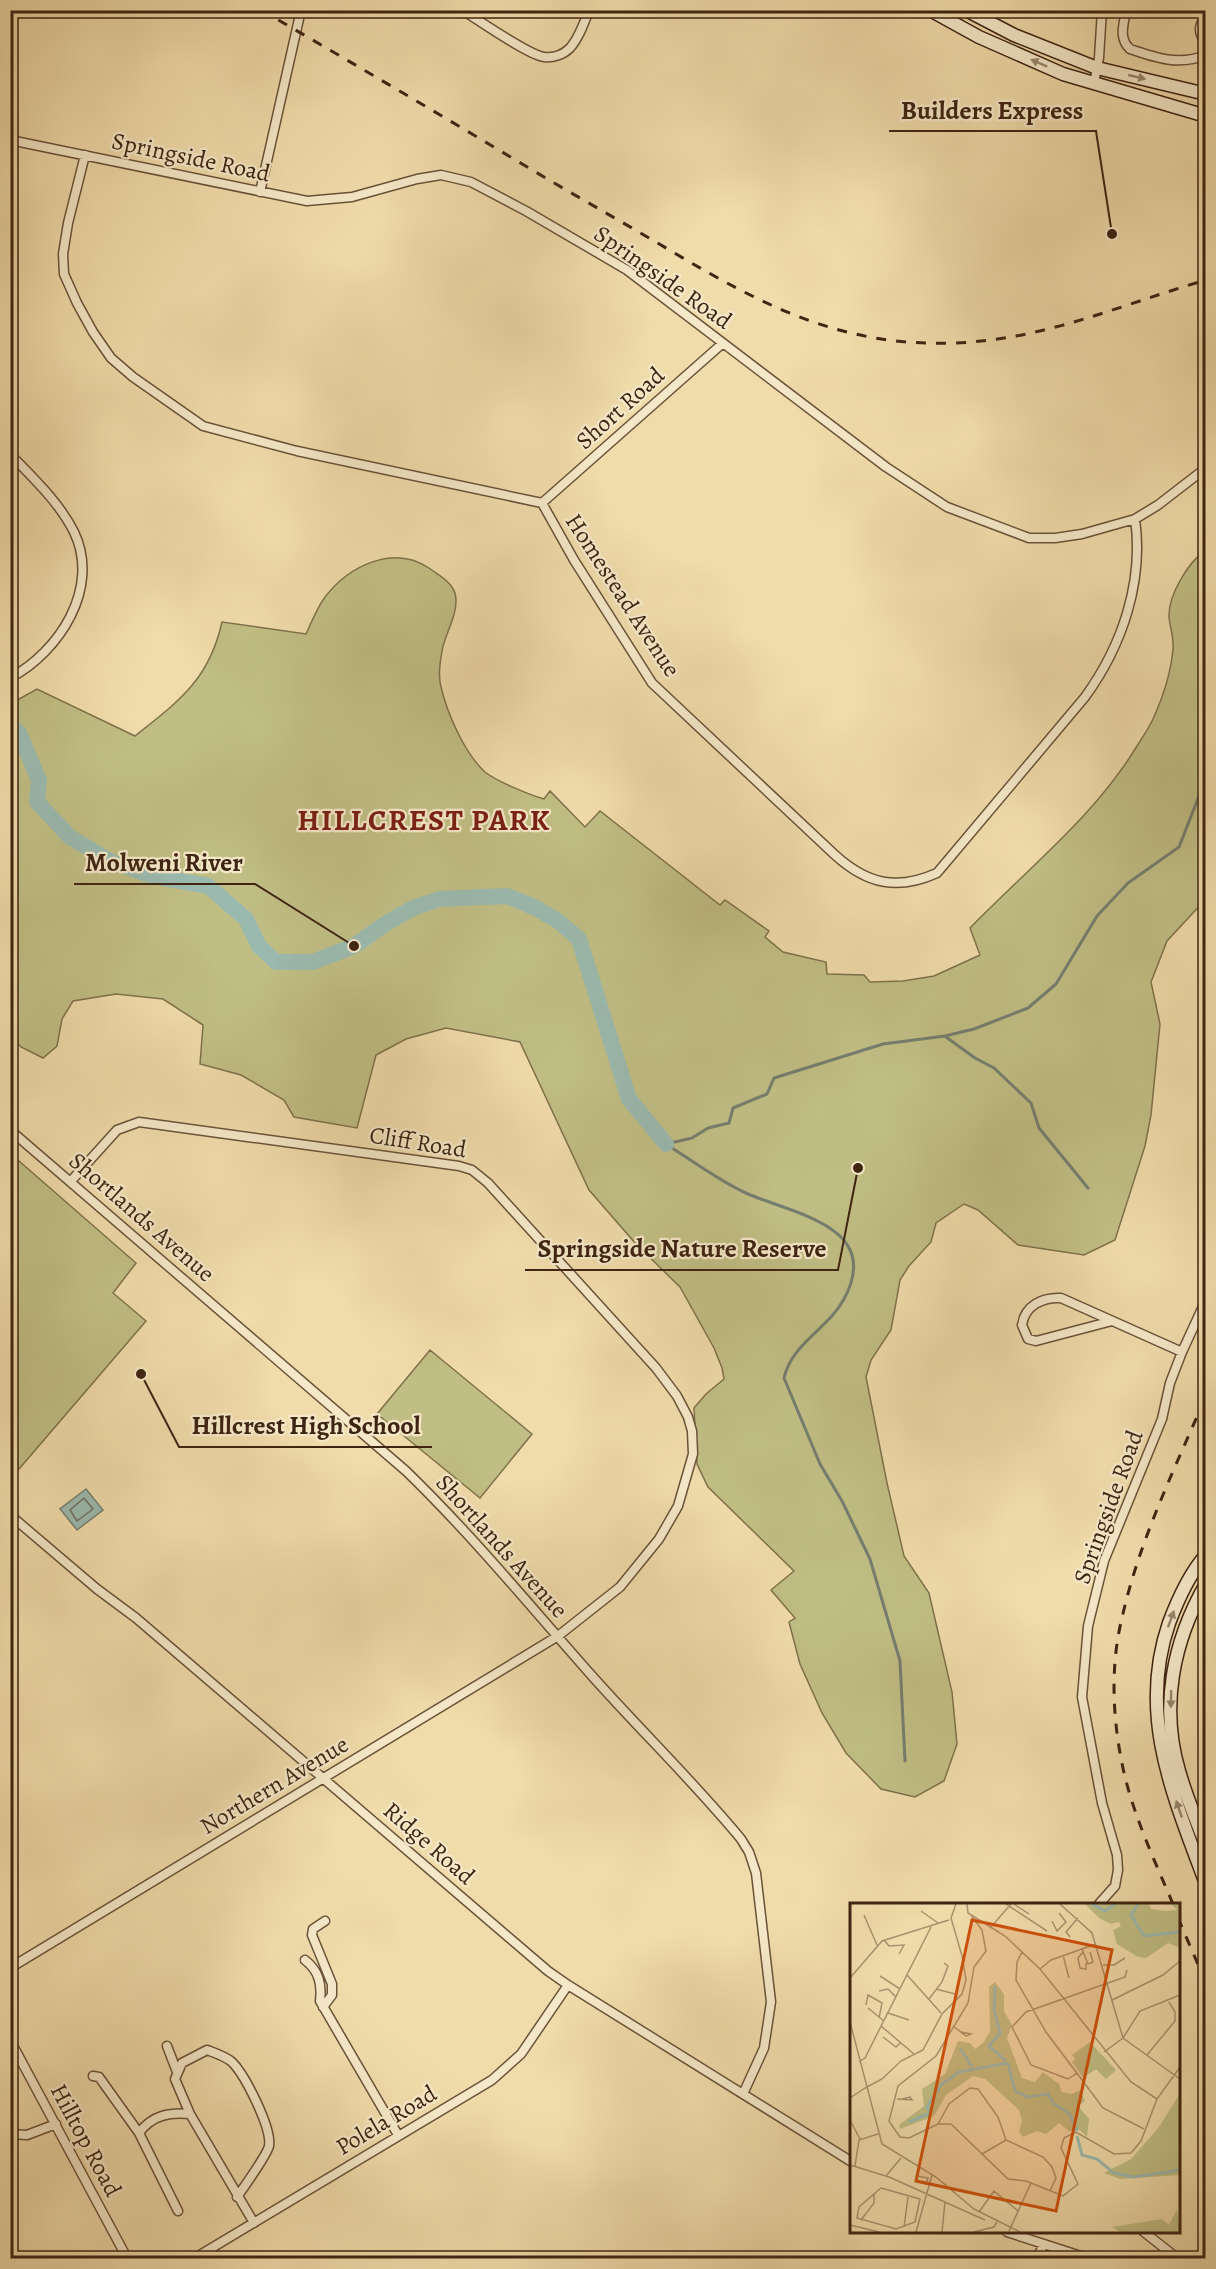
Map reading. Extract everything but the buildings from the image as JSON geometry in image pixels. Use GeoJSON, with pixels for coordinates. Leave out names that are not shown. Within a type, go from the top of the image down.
{"type":"FeatureCollection","features":[{"type":"Feature","properties":{"kind":"main road"},"geometry":{"type":"LineString","coordinates":[[930,10],[979,37],[1063,74],[1206,116]]}},
{"type":"Feature","properties":{"kind":"main road"},"geometry":{"type":"LineString","coordinates":[[966,10],[1014,35],[1097,68],[1206,94]]}},
{"type":"Feature","properties":{"kind":"main road"},"geometry":{"type":"LineString","coordinates":[[1206,1555],[1184,1588],[1165,1635],[1158,1669],[1156,1709],[1159,1742],[1166,1771],[1206,1884]]}},
{"type":"Feature","properties":{"kind":"main road"},"geometry":{"type":"LineString","coordinates":[[1206,1584],[1181,1636],[1174,1665],[1171,1701],[1172,1733],[1179,1771],[1206,1845]]}},
{"type":"Feature","properties":{"kind":"street"},"geometry":{"type":"LineString","coordinates":[[260,192],[301,10]]}},
{"type":"Feature","properties":{"kind":"street"},"geometry":{"type":"LineString","coordinates":[[462,10],[541,57],[547,57],[561,54],[571,47],[589,10]]}},
{"type":"Feature","properties":{"kind":"street"},"geometry":{"type":"LineString","coordinates":[[1094,83],[1102,10]]}},
{"type":"Feature","properties":{"kind":"street"},"geometry":{"type":"LineString","coordinates":[[1126,10],[1123,39],[1130,49],[1179,62],[1206,55]]}},
{"type":"Feature","properties":{"kind":"street"},"geometry":{"type":"LineString","coordinates":[[1206,17],[1200,27],[1201,36],[1206,42]]}},
{"type":"Feature","properties":{"kind":"street","name":"Springside Road"},"geometry":{"type":"LineString","coordinates":[[10,140],[300,200],[330,201],[441,175],[461,179],[526,211],[627,270],[886,468],[946,507],[1029,538],[1056,538],[1082,534],[1135,519],[1158,505],[1206,468]]}},
{"type":"Feature","properties":{"kind":"street","name":"Homestead Avenue"},"geometry":{"type":"LineString","coordinates":[[85,155],[68,223],[63,254],[64,274],[93,332],[111,358],[203,426],[297,451],[542,503],[574,560],[646,674],[662,694],[848,867],[864,877],[882,882],[901,883],[924,879],[937,873],[1102,674],[1114,650],[1130,605],[1138,554],[1135,519]]}},
{"type":"Feature","properties":{"kind":"street","name":"Short Road"},"geometry":{"type":"LineString","coordinates":[[542,503],[723,343]]}},
{"type":"Feature","properties":{"kind":"street"},"geometry":{"type":"LineString","coordinates":[[10,454],[49,495],[75,534],[82,575],[75,609],[67,624],[42,654],[10,678]]}},
{"type":"Feature","properties":{"kind":"street","name":"Cliff Road"},"geometry":{"type":"LineString","coordinates":[[71,1181],[117,1130],[132,1123],[146,1122],[459,1166],[479,1174],[649,1360],[677,1396],[688,1417],[692,1431],[693,1454],[678,1506],[666,1527],[620,1587],[558,1636]]}},
{"type":"Feature","properties":{"kind":"street","name":"Shortlands Avenue"},"geometry":{"type":"LineString","coordinates":[[10,1130],[406,1471],[464,1528],[558,1636],[733,1829],[745,1845],[756,1873],[771,2002],[764,2048],[743,2094]]}},
{"type":"Feature","properties":{"kind":"street"},"geometry":{"type":"LineString","coordinates":[[1112,1321],[1036,1341],[1028,1339],[1022,1324],[1030,1308],[1042,1300],[1061,1298],[1182,1352]]}},
{"type":"Feature","properties":{"kind":"street","name":"Springside Road"},"geometry":{"type":"LineString","coordinates":[[1101,1903],[1111,1893],[1118,1870],[1117,1855],[1102,1803],[1082,1697],[1088,1626],[1104,1561],[1162,1419],[1170,1383],[1182,1352],[1206,1300]]}},
{"type":"Feature","properties":{"kind":"street","name":"Ridge Road"},"geometry":{"type":"LineString","coordinates":[[10,1515],[97,1589],[136,1618],[548,1971],[850,2161]]}},
{"type":"Feature","properties":{"kind":"street","name":"Northern Avenue"},"geometry":{"type":"LineString","coordinates":[[10,1968],[558,1636]]}},
{"type":"Feature","properties":{"kind":"street"},"geometry":{"type":"LineString","coordinates":[[323,2007],[332,1995],[332,1984],[312,1935],[313,1929],[325,1921]]}},
{"type":"Feature","properties":{"kind":"street"},"geometry":{"type":"LineString","coordinates":[[305,1960],[314,1967],[319,1980],[320,2001],[323,2007],[398,2136]]}},
{"type":"Feature","properties":{"kind":"street","name":"Polela Road"},"geometry":{"type":"LineString","coordinates":[[195,2259],[492,2079],[512,2064],[568,1985]]}},
{"type":"Feature","properties":{"kind":"street","name":"Hilltop Road"},"geometry":{"type":"LineString","coordinates":[[10,2040],[128,2259]]}},
{"type":"Feature","properties":{"kind":"street"},"geometry":{"type":"LineString","coordinates":[[166,2046],[177,2072]]}},
{"type":"Feature","properties":{"kind":"street"},"geometry":{"type":"LineString","coordinates":[[237,2197],[268,2149],[270,2138],[257,2103],[231,2062],[207,2050],[182,2063],[175,2079],[190,2114],[237,2197],[254,2223]]}},
{"type":"Feature","properties":{"kind":"street"},"geometry":{"type":"LineString","coordinates":[[93,2076],[99,2077],[140,2133],[178,2211]]}},
{"type":"Feature","properties":{"kind":"street"},"geometry":{"type":"LineString","coordinates":[[140,2133],[160,2115],[190,2114]]}},
{"type":"Feature","properties":{"kind":"street"},"geometry":{"type":"LineString","coordinates":[[10,2134],[31,2134],[56,2124]]}},
{"type":"Feature","properties":{"kind":"street"},"geometry":{"type":"LineString","coordinates":[[1010,2233],[1087,2259]]}},
{"type":"Feature","properties":{"kind":"street"},"geometry":{"type":"LineString","coordinates":[[1145,2233],[1177,2259]]}},
{"type":"Feature","properties":{"kind":"street"},"geometry":{"type":"LineString","coordinates":[[1036,2259],[1044,2244]]}},
{"type":"Feature","properties":{"kind":"shaded area"},"geometry":{"type":"Polygon","coordinates":[[[1205,551],[1205,900],[1167,941],[1151,982],[1160,1024],[1151,1115],[1145,1146],[1115,1240],[1084,1255],[1018,1245],[978,1210],[964,1204],[936,1223],[931,1242],[909,1266],[900,1280],[891,1330],[871,1360],[866,1377],[904,1556],[929,1593],[952,1692],[957,1744],[944,1781],[915,1797],[881,1789],[846,1753],[822,1713],[800,1664],[789,1622],[795,1618],[771,1590],[794,1571],[708,1487],[697,1464],[694,1408],[724,1379],[714,1348],[680,1287],[636,1244],[589,1190],[520,1042],[446,1028],[406,1039],[376,1055],[357,1128],[294,1117],[284,1100],[241,1075],[200,1064],[203,1025],[163,999],[116,994],[73,1001],[62,1019],[57,1046],[43,1058],[21,1047],[11,1036],[10,704],[37,689],[135,736],[190,688],[209,659],[222,622],[306,634],[325,597],[346,576],[372,562],[387,558],[415,561],[444,579],[455,593],[456,608],[442,651],[440,682],[458,732],[471,755],[485,772],[513,787],[544,799],[550,791],[585,827],[600,811],[720,905],[725,900],[769,931],[765,937],[783,952],[826,962],[827,974],[864,975],[870,982],[903,981],[934,976],[980,955],[970,928],[1059,842],[1120,772],[1151,722],[1166,684],[1173,649],[1169,617],[1175,590],[1192,563],[1205,551]]]}},
{"type":"Feature","properties":{"kind":"shaded area"},"geometry":{"type":"Polygon","coordinates":[[[11,1154],[136,1263],[113,1293],[146,1321],[19,1469],[10,1463],[11,1154]]]}},
{"type":"Feature","properties":{"kind":"shaded area"},"geometry":{"type":"Polygon","coordinates":[[[430,1350],[532,1434],[480,1498],[377,1414],[430,1350]]]}},
{"type":"Feature","properties":{"kind":"water"},"geometry":{"type":"Polygon","coordinates":[[[86,1489],[103,1510],[77,1530],[60,1509],[86,1489]]]}},
{"type":"Feature","properties":{"kind":"waterway"},"geometry":{"type":"LineString","coordinates":[[10,725],[19,733],[39,780],[37,802],[70,837],[110,861],[152,876],[208,886],[246,919],[259,946],[276,962],[313,962],[354,946],[413,908],[439,899],[507,896],[536,908],[558,921],[579,939],[629,1099],[666,1144]]}},
{"type":"Feature","properties":{"kind":"waterway"},"geometry":{"type":"LineString","coordinates":[[666,1144],[692,1138],[708,1128],[729,1123],[733,1108],[767,1094],[774,1078],[883,1044],[945,1036],[974,1029],[1028,1008],[1056,984],[1097,916],[1128,883],[1179,847],[1206,778]]}},
{"type":"Feature","properties":{"kind":"waterway"},"geometry":{"type":"LineString","coordinates":[[946,1037],[975,1058],[994,1068],[1031,1103],[1039,1128],[1088,1188]]}},
{"type":"Feature","properties":{"kind":"waterway"},"geometry":{"type":"LineString","coordinates":[[666,1144],[717,1178],[738,1189],[809,1217],[828,1227],[843,1239],[852,1255],[853,1275],[844,1299],[829,1319],[794,1355],[784,1378],[820,1464],[842,1501],[870,1559],[900,1661],[905,1761]]}},
{"type":"Feature","properties":{"kind":"railway"},"geometry":{"type":"LineString","coordinates":[[261,10],[705,271],[772,305],[840,330],[876,338],[913,342],[954,343],[987,340],[1082,320],[1206,280]]}},
{"type":"Feature","properties":{"kind":"railway"},"geometry":{"type":"LineString","coordinates":[[1173,1903],[1141,1828],[1126,1781],[1118,1741],[1114,1700],[1115,1658],[1122,1618],[1138,1561],[1159,1505],[1206,1396]]}},
{"type":"Feature","properties":{"kind":"railway"},"geometry":{"type":"LineString","coordinates":[[1180,1923],[1206,1983]]}},
{"type":"Feature","properties":{"kind":"place","name":"Builders Express"},"geometry":{"type":"Point","coordinates":[1112,234]}},
{"type":"Feature","properties":{"kind":"place","name":"Molweni River"},"geometry":{"type":"Point","coordinates":[354,946]}},
{"type":"Feature","properties":{"kind":"place","name":"Springside Nature Reserve"},"geometry":{"type":"Point","coordinates":[858,1168]}},
{"type":"Feature","properties":{"kind":"place","name":"Hillcrest High School"},"geometry":{"type":"Point","coordinates":[141,1374]}},
{"type":"Feature","properties":{"kind":"district","name":"HILLCREST PARK"},"geometry":{"type":"Point","coordinates":[424,820]}}]}
